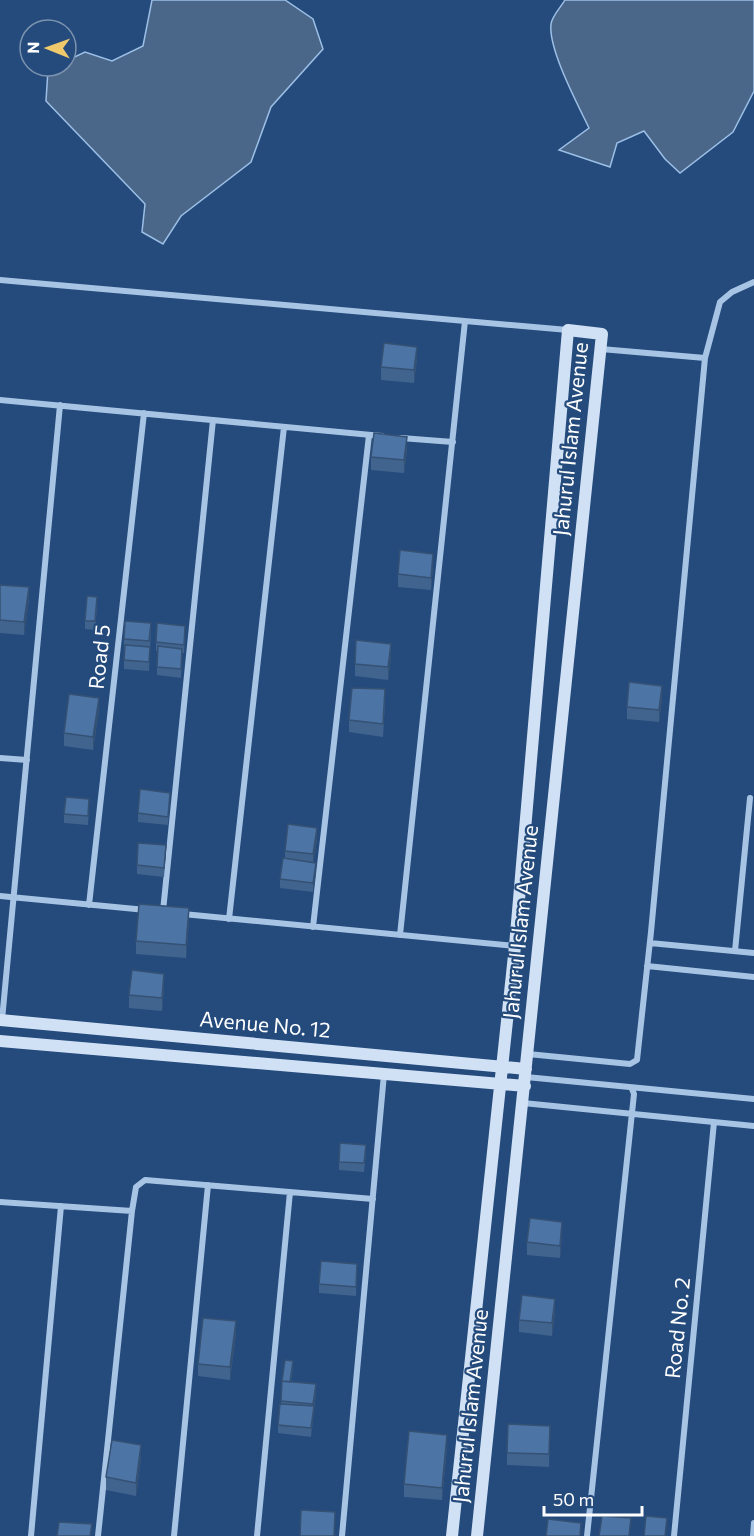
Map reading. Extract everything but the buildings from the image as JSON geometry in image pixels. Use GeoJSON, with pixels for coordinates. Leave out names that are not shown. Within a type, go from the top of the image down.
{"type":"FeatureCollection","features":[{"type":"Feature","properties":{"kind":"street"},"geometry":{"type":"LineString","coordinates":[[0,280],[568,330]]}},
{"type":"Feature","properties":{"kind":"street"},"geometry":{"type":"LineString","coordinates":[[528,1054],[634,1064],[637,1060],[705,358],[720,302],[732,292],[754,282]]}},
{"type":"Feature","properties":{"kind":"street"},"geometry":{"type":"LineString","coordinates":[[400,935],[465,321]]}},
{"type":"Feature","properties":{"kind":"street","name":"Jahurul Islam Avenue"},"geometry":{"type":"LineString","coordinates":[[452,1536],[515,946],[568,330],[602,334],[477,1536]]}},
{"type":"Feature","properties":{"kind":"street"},"geometry":{"type":"LineString","coordinates":[[600,349],[705,358]]}},
{"type":"Feature","properties":{"kind":"street"},"geometry":{"type":"LineString","coordinates":[[0,400],[453,442]]}},
{"type":"Feature","properties":{"kind":"street"},"geometry":{"type":"LineString","coordinates":[[1,1020],[60,405]]}},
{"type":"Feature","properties":{"kind":"street","name":"Road 5"},"geometry":{"type":"LineString","coordinates":[[89,905],[144,413]]}},
{"type":"Feature","properties":{"kind":"street"},"geometry":{"type":"LineString","coordinates":[[163,912],[213,420]]}},
{"type":"Feature","properties":{"kind":"street"},"geometry":{"type":"LineString","coordinates":[[229,918],[284,427]]}},
{"type":"Feature","properties":{"kind":"street"},"geometry":{"type":"LineString","coordinates":[[313,927],[369,435]]}},
{"type":"Feature","properties":{"kind":"street"},"geometry":{"type":"LineString","coordinates":[[0,758],[27,760]]}},
{"type":"Feature","properties":{"kind":"street"},"geometry":{"type":"LineString","coordinates":[[735,951],[750,798]]}},
{"type":"Feature","properties":{"kind":"street"},"geometry":{"type":"LineString","coordinates":[[0,896],[515,946]]}},
{"type":"Feature","properties":{"kind":"street"},"geometry":{"type":"LineString","coordinates":[[650,943],[754,953]]}},
{"type":"Feature","properties":{"kind":"street"},"geometry":{"type":"LineString","coordinates":[[647,966],[754,977]]}},
{"type":"Feature","properties":{"kind":"street","name":"Avenue No. 12"},"geometry":{"type":"LineString","coordinates":[[1,1020],[502,1067],[526,1077],[754,1099]]}},
{"type":"Feature","properties":{"kind":"street","name":"Avenue No. 12"},"geometry":{"type":"LineString","coordinates":[[0,1041],[501,1084],[526,1077]]}},
{"type":"Feature","properties":{"kind":"street"},"geometry":{"type":"LineString","coordinates":[[342,1536],[384,1074]]}},
{"type":"Feature","properties":{"kind":"street"},"geometry":{"type":"LineString","coordinates":[[587,1536],[632,1115],[634,1094],[632,1089]]}},
{"type":"Feature","properties":{"kind":"street"},"geometry":{"type":"LineString","coordinates":[[523,1103],[754,1126]]}},
{"type":"Feature","properties":{"kind":"street","name":"Road No. 2"},"geometry":{"type":"LineString","coordinates":[[674,1536],[714,1122]]}},
{"type":"Feature","properties":{"kind":"street"},"geometry":{"type":"LineString","coordinates":[[98,1536],[136,1187],[145,1179],[373,1199]]}},
{"type":"Feature","properties":{"kind":"street"},"geometry":{"type":"LineString","coordinates":[[174,1536],[208,1185]]}},
{"type":"Feature","properties":{"kind":"street"},"geometry":{"type":"LineString","coordinates":[[257,1536],[290,1192]]}},
{"type":"Feature","properties":{"kind":"street"},"geometry":{"type":"LineString","coordinates":[[0,1202],[132,1211]]}},
{"type":"Feature","properties":{"kind":"street"},"geometry":{"type":"LineString","coordinates":[[31,1536],[61,1206]]}},
{"type":"Feature","properties":{"kind":"street"},"geometry":{"type":"LineString","coordinates":[[753,1536],[754,1523]]}},
{"type":"Feature","properties":{"kind":"water"},"geometry":{"type":"Polygon","coordinates":[[[152,0],[285,0],[313,19],[323,49],[271,107],[251,162],[181,216],[163,244],[142,232],[145,204],[46,101],[47,78],[78,78],[78,55],[85,52],[112,61],[143,46],[152,0]]]}},
{"type":"Feature","properties":{"kind":"water"},"geometry":{"type":"Polygon","coordinates":[[[565,0],[754,0],[754,91],[733,132],[680,173],[665,159],[644,131],[617,143],[610,167],[559,150],[589,128],[565,77],[551,35],[552,21],[565,0]]]}}]}
